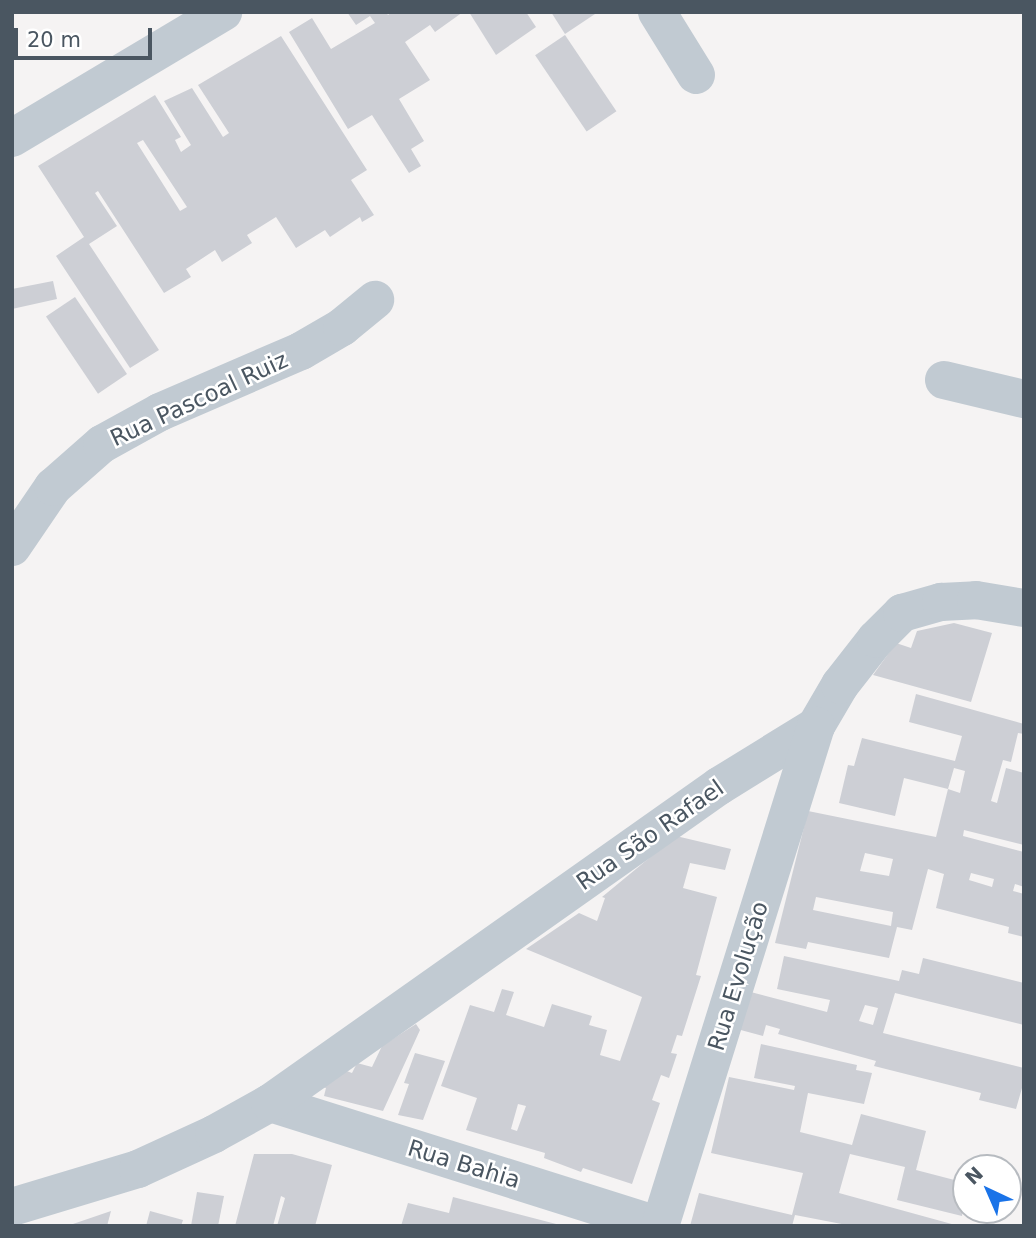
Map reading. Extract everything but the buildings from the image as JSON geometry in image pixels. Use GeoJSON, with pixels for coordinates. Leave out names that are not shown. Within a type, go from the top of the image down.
{"type":"FeatureCollection","features":[{"type":"Feature","properties":{"kind":"street"},"geometry":{"type":"LineString","coordinates":[[12,138],[223,12]]}},
{"type":"Feature","properties":{"kind":"street"},"geometry":{"type":"LineString","coordinates":[[657,12],[695,75]]}},
{"type":"Feature","properties":{"kind":"street","name":"Rua Pascoal Ruiz"},"geometry":{"type":"LineString","coordinates":[[12,547],[53,487],[102,444],[160,412],[301,351],[342,327],[375,300]]}},
{"type":"Feature","properties":{"kind":"street"},"geometry":{"type":"LineString","coordinates":[[944,380],[1024,399]]}},
{"type":"Feature","properties":{"kind":"street","name":"Rua São Rafael"},"geometry":{"type":"LineString","coordinates":[[12,1207],[138,1169],[214,1135],[270,1103],[719,786],[816,726],[840,685],[876,639],[902,613],[941,602],[976,600],[1024,608]]}},
{"type":"Feature","properties":{"kind":"street","name":"Rua Evolução"},"geometry":{"type":"LineString","coordinates":[[659,1226],[816,726]]}},
{"type":"Feature","properties":{"kind":"street","name":"Rua Bahia"},"geometry":{"type":"LineString","coordinates":[[270,1103],[659,1226]]}}]}
